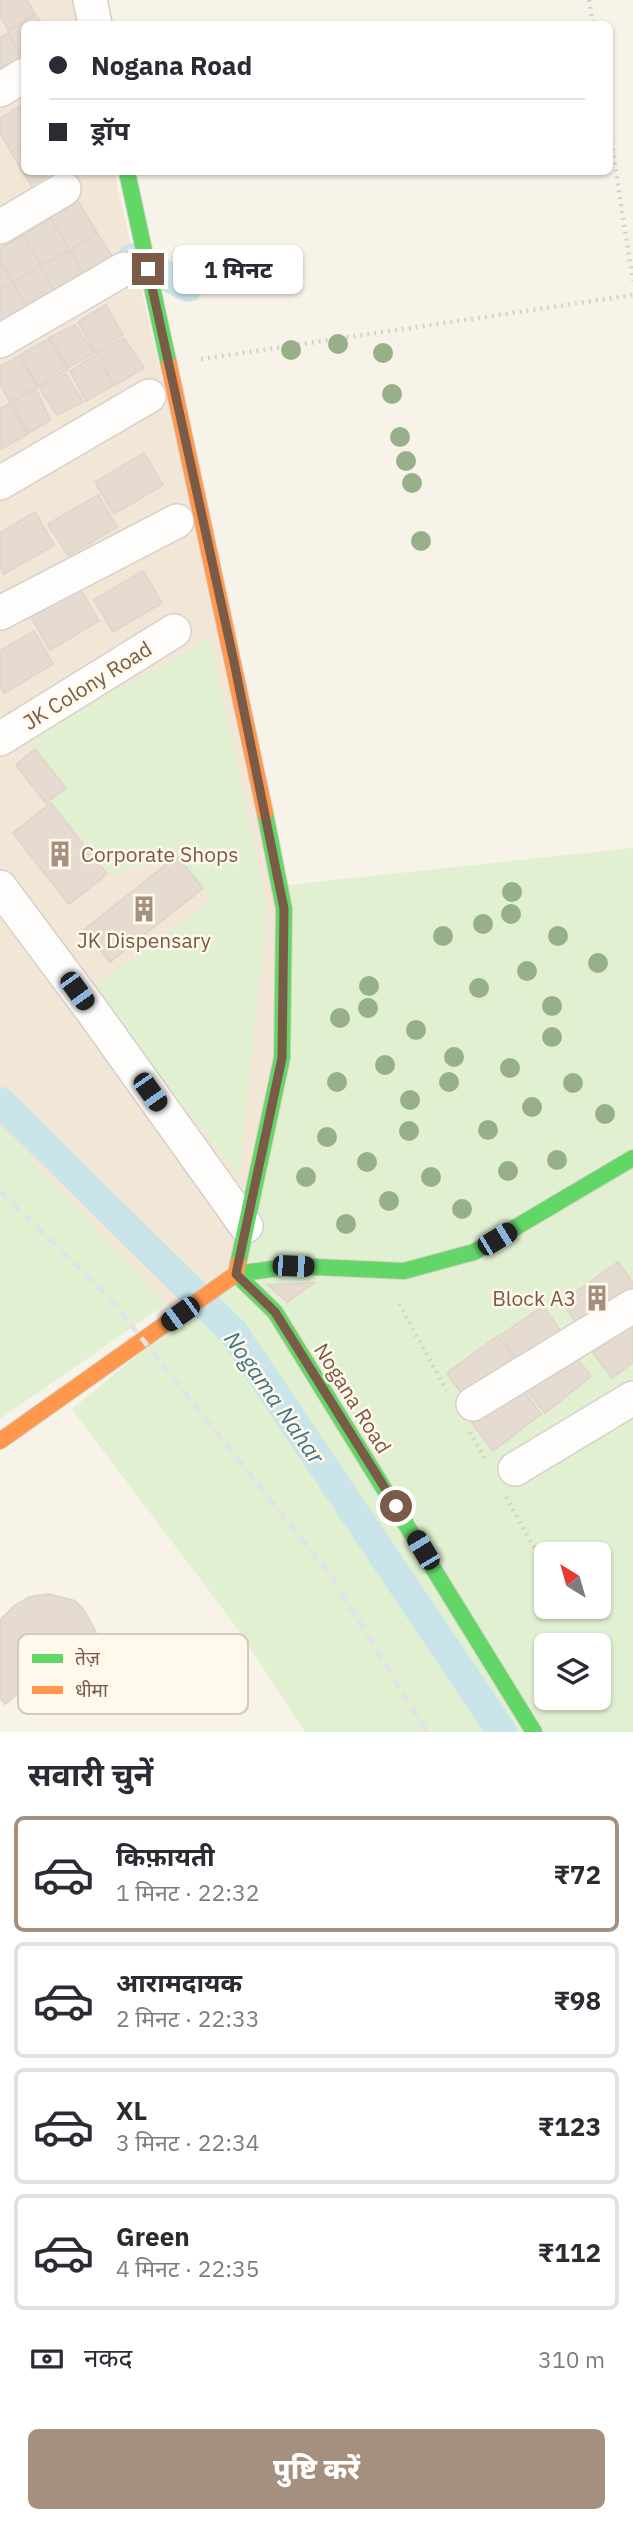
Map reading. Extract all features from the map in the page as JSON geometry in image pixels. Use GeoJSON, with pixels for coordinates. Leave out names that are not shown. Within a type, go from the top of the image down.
{"type":"FeatureCollection","features":[{"type":"Feature","properties":{"kind":"street"},"geometry":{"type":"LineString","coordinates":[[90,0],[94,21]]}},
{"type":"Feature","properties":{"kind":"street"},"geometry":{"type":"LineString","coordinates":[[0,90],[21,77]]}},
{"type":"Feature","properties":{"kind":"street"},"geometry":{"type":"LineString","coordinates":[[128,175],[234,662],[284,909],[282,1058],[236,1274]]}},
{"type":"Feature","properties":{"kind":"street"},"geometry":{"type":"LineString","coordinates":[[0,227],[64,189]]}},
{"type":"Feature","properties":{"kind":"street"},"geometry":{"type":"LineString","coordinates":[[0,341],[124,269]]}},
{"type":"Feature","properties":{"kind":"street"},"geometry":{"type":"LineString","coordinates":[[0,483],[149,396]]}},
{"type":"Feature","properties":{"kind":"street"},"geometry":{"type":"LineString","coordinates":[[0,612],[177,521]]}},
{"type":"Feature","properties":{"kind":"street","name":"JK Colony Road"},"geometry":{"type":"LineString","coordinates":[[0,739],[174,631]]}},
{"type":"Feature","properties":{"kind":"street"},"geometry":{"type":"LineString","coordinates":[[0,887],[246,1226]]}},
{"type":"Feature","properties":{"kind":"street"},"geometry":{"type":"LineString","coordinates":[[0,1441],[236,1274],[293,1266],[404,1271],[474,1252],[633,1158]]}},
{"type":"Feature","properties":{"kind":"street","name":"Nogana Road"},"geometry":{"type":"LineString","coordinates":[[236,1274],[275,1312],[534,1732]]}},
{"type":"Feature","properties":{"kind":"street"},"geometry":{"type":"LineString","coordinates":[[473,1404],[633,1306]]}},
{"type":"Feature","properties":{"kind":"street"},"geometry":{"type":"LineString","coordinates":[[514,1469],[633,1398]]}},
{"type":"Feature","properties":{"kind":"path"},"geometry":{"type":"LineString","coordinates":[[589,0],[592,21]]}},
{"type":"Feature","properties":{"kind":"path"},"geometry":{"type":"LineString","coordinates":[[613,154],[633,281]]}},
{"type":"Feature","properties":{"kind":"path"},"geometry":{"type":"LineString","coordinates":[[169,364],[633,295]]}},
{"type":"Feature","properties":{"kind":"shaded area"},"geometry":{"type":"Polygon","coordinates":[[[0,0],[80,0],[84,21],[21,21],[21,175],[115,175],[280,886],[633,848],[633,1732],[533,1732],[166,1304],[0,1141],[0,0]]]}},
{"type":"Feature","properties":{"kind":"green space"},"geometry":{"type":"Polygon","coordinates":[[[210,639],[267,907],[239,1176],[94,987],[211,902],[177,856],[112,875],[51,803],[65,788],[27,739],[210,639]]]}},
{"type":"Feature","properties":{"kind":"green space"},"geometry":{"type":"Polygon","coordinates":[[[633,848],[633,1732],[305,1732],[248,1645],[248,1634],[241,1634],[72,1409],[236,1274],[282,1058],[280,886],[633,848]]]}},
{"type":"Feature","properties":{"kind":"green space"},"geometry":{"type":"Polygon","coordinates":[[[0,1125],[166,1304],[0,1419],[0,1125]]]}},
{"type":"Feature","properties":{"kind":"building"},"geometry":{"type":"Polygon","coordinates":[[[0,0],[27,0],[35,14],[9,30],[0,16],[0,0]]]}},
{"type":"Feature","properties":{"kind":"building"},"geometry":{"type":"Polygon","coordinates":[[[36,15],[40,21],[26,21],[36,15]]]}},
{"type":"Feature","properties":{"kind":"building"},"geometry":{"type":"Polygon","coordinates":[[[21,24],[21,55],[8,31],[21,24]]]}},
{"type":"Feature","properties":{"kind":"building"},"geometry":{"type":"Polygon","coordinates":[[[8,33],[21,57],[21,65],[0,79],[0,37],[8,33]]]}},
{"type":"Feature","properties":{"kind":"building"},"geometry":{"type":"Polygon","coordinates":[[[21,105],[21,145],[11,152],[0,133],[0,119],[21,105]]]}},
{"type":"Feature","properties":{"kind":"building"},"geometry":{"type":"Polygon","coordinates":[[[21,145],[21,168],[11,152],[21,145]]]}},
{"type":"Feature","properties":{"kind":"building"},"geometry":{"type":"Polygon","coordinates":[[[25,175],[48,175],[31,185],[25,175]]]}},
{"type":"Feature","properties":{"kind":"building"},"geometry":{"type":"Polygon","coordinates":[[[78,201],[97,233],[70,250],[50,218],[78,201]]]}},
{"type":"Feature","properties":{"kind":"building"},"geometry":{"type":"Polygon","coordinates":[[[50,218],[70,250],[41,266],[24,235],[50,218]]]}},
{"type":"Feature","properties":{"kind":"building"},"geometry":{"type":"Polygon","coordinates":[[[97,233],[118,266],[88,282],[70,250],[97,233]]]}},
{"type":"Feature","properties":{"kind":"building"},"geometry":{"type":"Polygon","coordinates":[[[24,235],[41,266],[13,282],[0,261],[0,248],[24,235]]]}},
{"type":"Feature","properties":{"kind":"building"},"geometry":{"type":"Polygon","coordinates":[[[70,250],[88,282],[59,299],[41,266],[70,250]]]}},
{"type":"Feature","properties":{"kind":"building"},"geometry":{"type":"Polygon","coordinates":[[[0,261],[13,282],[0,289],[0,261]]]}},
{"type":"Feature","properties":{"kind":"building"},"geometry":{"type":"Polygon","coordinates":[[[41,266],[59,299],[31,315],[13,282],[41,266]]]}},
{"type":"Feature","properties":{"kind":"building"},"geometry":{"type":"Polygon","coordinates":[[[13,282],[31,315],[0,330],[0,289],[13,282]]]}},
{"type":"Feature","properties":{"kind":"building"},"geometry":{"type":"Polygon","coordinates":[[[106,305],[123,335],[95,351],[78,322],[106,305]]]}},
{"type":"Feature","properties":{"kind":"building"},"geometry":{"type":"Polygon","coordinates":[[[75,325],[94,353],[69,367],[49,338],[75,325]]]}},
{"type":"Feature","properties":{"kind":"building"},"geometry":{"type":"Polygon","coordinates":[[[124,338],[144,368],[115,385],[96,353],[124,338]]]}},
{"type":"Feature","properties":{"kind":"building"},"geometry":{"type":"Polygon","coordinates":[[[48,339],[68,369],[38,386],[20,355],[48,339]]]}},
{"type":"Feature","properties":{"kind":"building"},"geometry":{"type":"Polygon","coordinates":[[[19,356],[37,387],[10,402],[0,384],[0,367],[19,356]]]}},
{"type":"Feature","properties":{"kind":"building"},"geometry":{"type":"Polygon","coordinates":[[[94,356],[114,385],[86,401],[70,371],[94,356]]]}},
{"type":"Feature","properties":{"kind":"building"},"geometry":{"type":"Polygon","coordinates":[[[66,374],[83,402],[57,415],[39,387],[66,374]]]}},
{"type":"Feature","properties":{"kind":"building"},"geometry":{"type":"Polygon","coordinates":[[[36,389],[50,420],[29,433],[11,402],[36,389]]]}},
{"type":"Feature","properties":{"kind":"building"},"geometry":{"type":"Polygon","coordinates":[[[9,404],[28,434],[1,449],[0,409],[9,404]]]}},
{"type":"Feature","properties":{"kind":"building"},"geometry":{"type":"Polygon","coordinates":[[[144,453],[163,485],[114,514],[95,482],[144,453]]]}},
{"type":"Feature","properties":{"kind":"building"},"geometry":{"type":"Polygon","coordinates":[[[98,495],[117,527],[68,556],[48,524],[98,495]]]}},
{"type":"Feature","properties":{"kind":"building"},"geometry":{"type":"Polygon","coordinates":[[[35,512],[54,545],[4,574],[0,566],[0,533],[35,512]]]}},
{"type":"Feature","properties":{"kind":"building"},"geometry":{"type":"Polygon","coordinates":[[[143,571],[162,603],[113,632],[94,600],[143,571]]]}},
{"type":"Feature","properties":{"kind":"building"},"geometry":{"type":"Polygon","coordinates":[[[80,589],[99,621],[50,650],[31,617],[80,589]]]}},
{"type":"Feature","properties":{"kind":"building"},"geometry":{"type":"Polygon","coordinates":[[[34,631],[53,664],[4,693],[0,686],[0,651],[34,631]]]}},
{"type":"Feature","properties":{"kind":"building"},"geometry":{"type":"Polygon","coordinates":[[[35,749],[66,788],[46,803],[16,765],[35,749]]]}},
{"type":"Feature","properties":{"kind":"building","name":"Corporate Shops"},"geometry":{"type":"Polygon","coordinates":[[[51,803],[107,874],[69,904],[13,833],[51,803]]]}},
{"type":"Feature","properties":{"kind":"building","name":"JK Dispensary"},"geometry":{"type":"Polygon","coordinates":[[[177,856],[203,888],[110,962],[84,930],[177,856]]]}},
{"type":"Feature","properties":{"kind":"building","name":"Block A3"},"geometry":{"type":"Polygon","coordinates":[[[618,1262],[633,1283],[633,1293],[581,1329],[562,1302],[618,1262]]]}},
{"type":"Feature","properties":{"kind":"building"},"geometry":{"type":"Polygon","coordinates":[[[314,1283],[287,1302],[268,1285],[314,1283]]]}},
{"type":"Feature","properties":{"kind":"building"},"geometry":{"type":"Polygon","coordinates":[[[543,1306],[560,1330],[517,1359],[501,1335],[543,1306]]]}},
{"type":"Feature","properties":{"kind":"building"},"geometry":{"type":"Polygon","coordinates":[[[633,1323],[633,1362],[612,1378],[593,1353],[633,1323]]]}},
{"type":"Feature","properties":{"kind":"building"},"geometry":{"type":"Polygon","coordinates":[[[498,1336],[516,1360],[464,1397],[447,1373],[498,1336]]]}},
{"type":"Feature","properties":{"kind":"building"},"geometry":{"type":"Polygon","coordinates":[[[572,1352],[591,1376],[545,1413],[526,1389],[572,1352]]]}},
{"type":"Feature","properties":{"kind":"building"},"geometry":{"type":"Polygon","coordinates":[[[520,1386],[541,1414],[493,1451],[472,1423],[520,1386]]]}},
{"type":"Feature","properties":{"kind":"building"},"geometry":{"type":"Polygon","coordinates":[[[49,1594],[75,1601],[84,1610],[97,1634],[18,1634],[18,1693],[5,1704],[0,1698],[0,1620],[14,1606],[29,1597],[49,1594]]]}},
{"type":"Feature","properties":{"kind":"waterway"},"geometry":{"type":"LineString","coordinates":[[133,258],[188,287]]}},
{"type":"Feature","properties":{"kind":"waterway","name":"Nogama Nahar"},"geometry":{"type":"LineString","coordinates":[[0,1102],[233,1332],[502,1732]]}},
{"type":"Feature","properties":{"kind":"railway"},"geometry":{"type":"LineString","coordinates":[[0,1191],[112,1301],[331,1576],[427,1732]]}},
{"type":"Feature","properties":{"kind":"traffic: fast"},"geometry":{"type":"LineString","coordinates":[[128,175],[169,365]]}},
{"type":"Feature","properties":{"kind":"traffic: fast"},"geometry":{"type":"LineString","coordinates":[[238,1264],[282,1058],[284,909],[265,813]]}},
{"type":"Feature","properties":{"kind":"traffic: fast"},"geometry":{"type":"LineString","coordinates":[[236,1274],[293,1266],[404,1271],[474,1252],[633,1158]]}},
{"type":"Feature","properties":{"kind":"traffic: fast"},"geometry":{"type":"LineString","coordinates":[[236,1274],[275,1312],[534,1732]]}},
{"type":"Feature","properties":{"kind":"traffic: slow"},"geometry":{"type":"LineString","coordinates":[[169,365],[265,813]]}},
{"type":"Feature","properties":{"kind":"traffic: slow"},"geometry":{"type":"LineString","coordinates":[[0,1441],[236,1274],[238,1264]]}},
{"type":"Feature","properties":{"kind":"place","name":"Corporate Shops"},"geometry":{"type":"Point","coordinates":[60,854]}},
{"type":"Feature","properties":{"kind":"place","name":"JK Dispensary"},"geometry":{"type":"Point","coordinates":[144,909]}},
{"type":"Feature","properties":{"kind":"place","name":"Block A3"},"geometry":{"type":"Point","coordinates":[597,1298]}},
{"type":"Feature","properties":{"kind":"route"},"geometry":{"type":"LineString","coordinates":[[148,269],[234,662],[284,909],[282,1058],[236,1274],[275,1312],[396,1506]]}}]}
